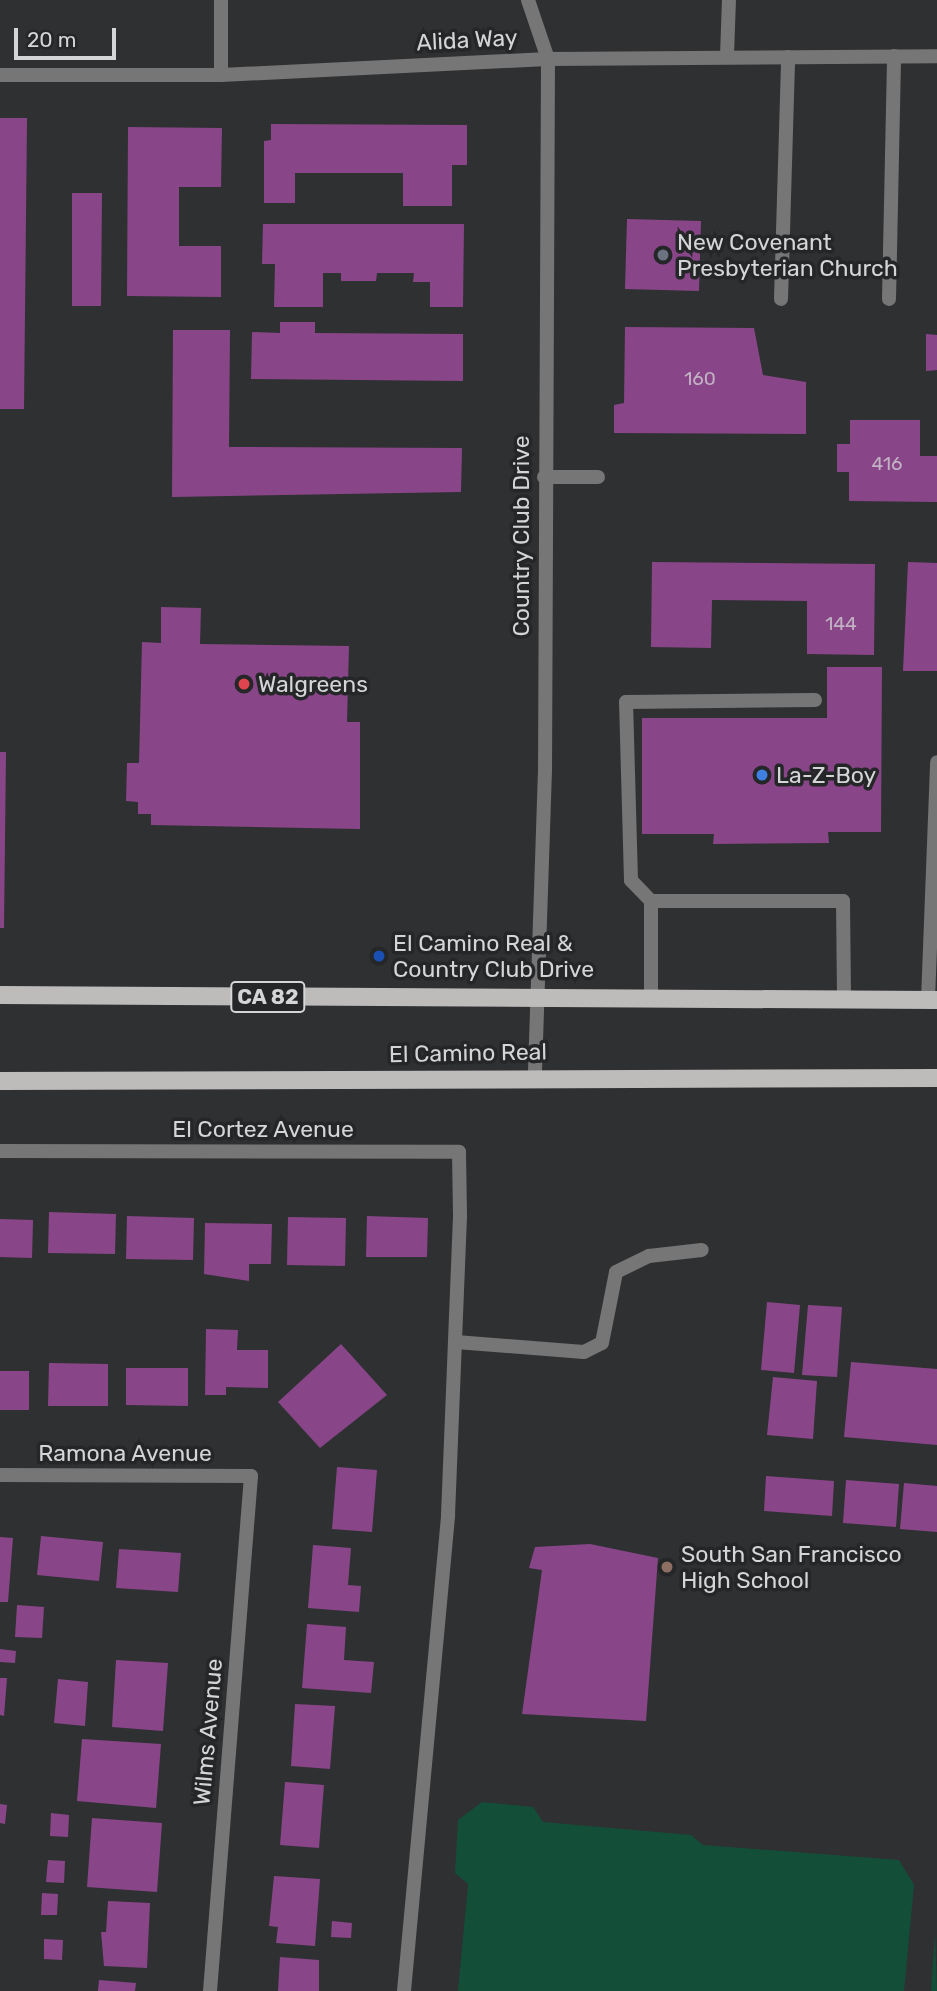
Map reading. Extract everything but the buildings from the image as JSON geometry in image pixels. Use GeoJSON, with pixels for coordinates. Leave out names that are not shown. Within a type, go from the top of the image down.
{"type":"FeatureCollection","features":[{"type":"Feature","properties":{"kind":"main road","name":"CA 82"},"geometry":{"type":"LineString","coordinates":[[0,995],[932,1000]]}},
{"type":"Feature","properties":{"kind":"main road","name":"El Camino Real"},"geometry":{"type":"LineString","coordinates":[[0,1081],[535,1076],[937,1078]]}},
{"type":"Feature","properties":{"kind":"street"},"geometry":{"type":"LineString","coordinates":[[221,0],[222,75]]}},
{"type":"Feature","properties":{"kind":"street","name":"Country Club Drive"},"geometry":{"type":"LineString","coordinates":[[528,0],[548,59],[544,477],[545,770],[535,1076]]}},
{"type":"Feature","properties":{"kind":"street"},"geometry":{"type":"LineString","coordinates":[[727,56],[729,0]]}},
{"type":"Feature","properties":{"kind":"street"},"geometry":{"type":"LineString","coordinates":[[889,299],[894,56]]}},
{"type":"Feature","properties":{"kind":"street","name":"Alida Way"},"geometry":{"type":"LineString","coordinates":[[0,75],[222,75],[548,59],[937,56]]}},
{"type":"Feature","properties":{"kind":"street"},"geometry":{"type":"LineString","coordinates":[[781,299],[788,57]]}},
{"type":"Feature","properties":{"kind":"street"},"geometry":{"type":"LineString","coordinates":[[544,477],[598,477]]}},
{"type":"Feature","properties":{"kind":"street"},"geometry":{"type":"LineString","coordinates":[[651,999],[651,901],[631,880],[626,702],[815,700]]}},
{"type":"Feature","properties":{"kind":"street"},"geometry":{"type":"LineString","coordinates":[[932,1000],[937,762]]}},
{"type":"Feature","properties":{"kind":"street"},"geometry":{"type":"LineString","coordinates":[[651,901],[843,901],[844,1000]]}},
{"type":"Feature","properties":{"kind":"street","name":"El Cortez Avenue"},"geometry":{"type":"LineString","coordinates":[[0,1152],[459,1152],[456,1342]]}},
{"type":"Feature","properties":{"kind":"street"},"geometry":{"type":"LineString","coordinates":[[404,1991],[448,1515],[456,1342],[584,1352],[602,1343],[616,1272],[649,1256],[702,1250]]}},
{"type":"Feature","properties":{"kind":"street","name":"Ramona Avenue"},"geometry":{"type":"LineString","coordinates":[[0,1475],[251,1476]]}},
{"type":"Feature","properties":{"kind":"street","name":"Wilms Avenue"},"geometry":{"type":"LineString","coordinates":[[210,1991],[251,1476]]}},
{"type":"Feature","properties":{"kind":"green space"},"geometry":{"type":"Polygon","coordinates":[[[482,1802],[533,1807],[543,1822],[691,1835],[703,1845],[899,1860],[914,1885],[904,1991],[458,1991],[468,1884],[455,1873],[458,1820],[482,1802]]]}},
{"type":"Feature","properties":{"kind":"green space"},"geometry":{"type":"Polygon","coordinates":[[[935,1933],[937,1991],[931,1991],[935,1933]]]}},
{"type":"Feature","properties":{"kind":"place","name":"New Covenant Presbyterian Church"},"geometry":{"type":"Point","coordinates":[663,255]}},
{"type":"Feature","properties":{"kind":"place","name":"Walgreens"},"geometry":{"type":"Point","coordinates":[244,684]}},
{"type":"Feature","properties":{"kind":"place","name":"La-Z-Boy"},"geometry":{"type":"Point","coordinates":[762,775]}},
{"type":"Feature","properties":{"kind":"place","name":"El Camino Real & Country Club Drive"},"geometry":{"type":"Point","coordinates":[379,956]}},
{"type":"Feature","properties":{"kind":"place","name":"South San Francisco High School"},"geometry":{"type":"Point","coordinates":[667,1567]}}]}
